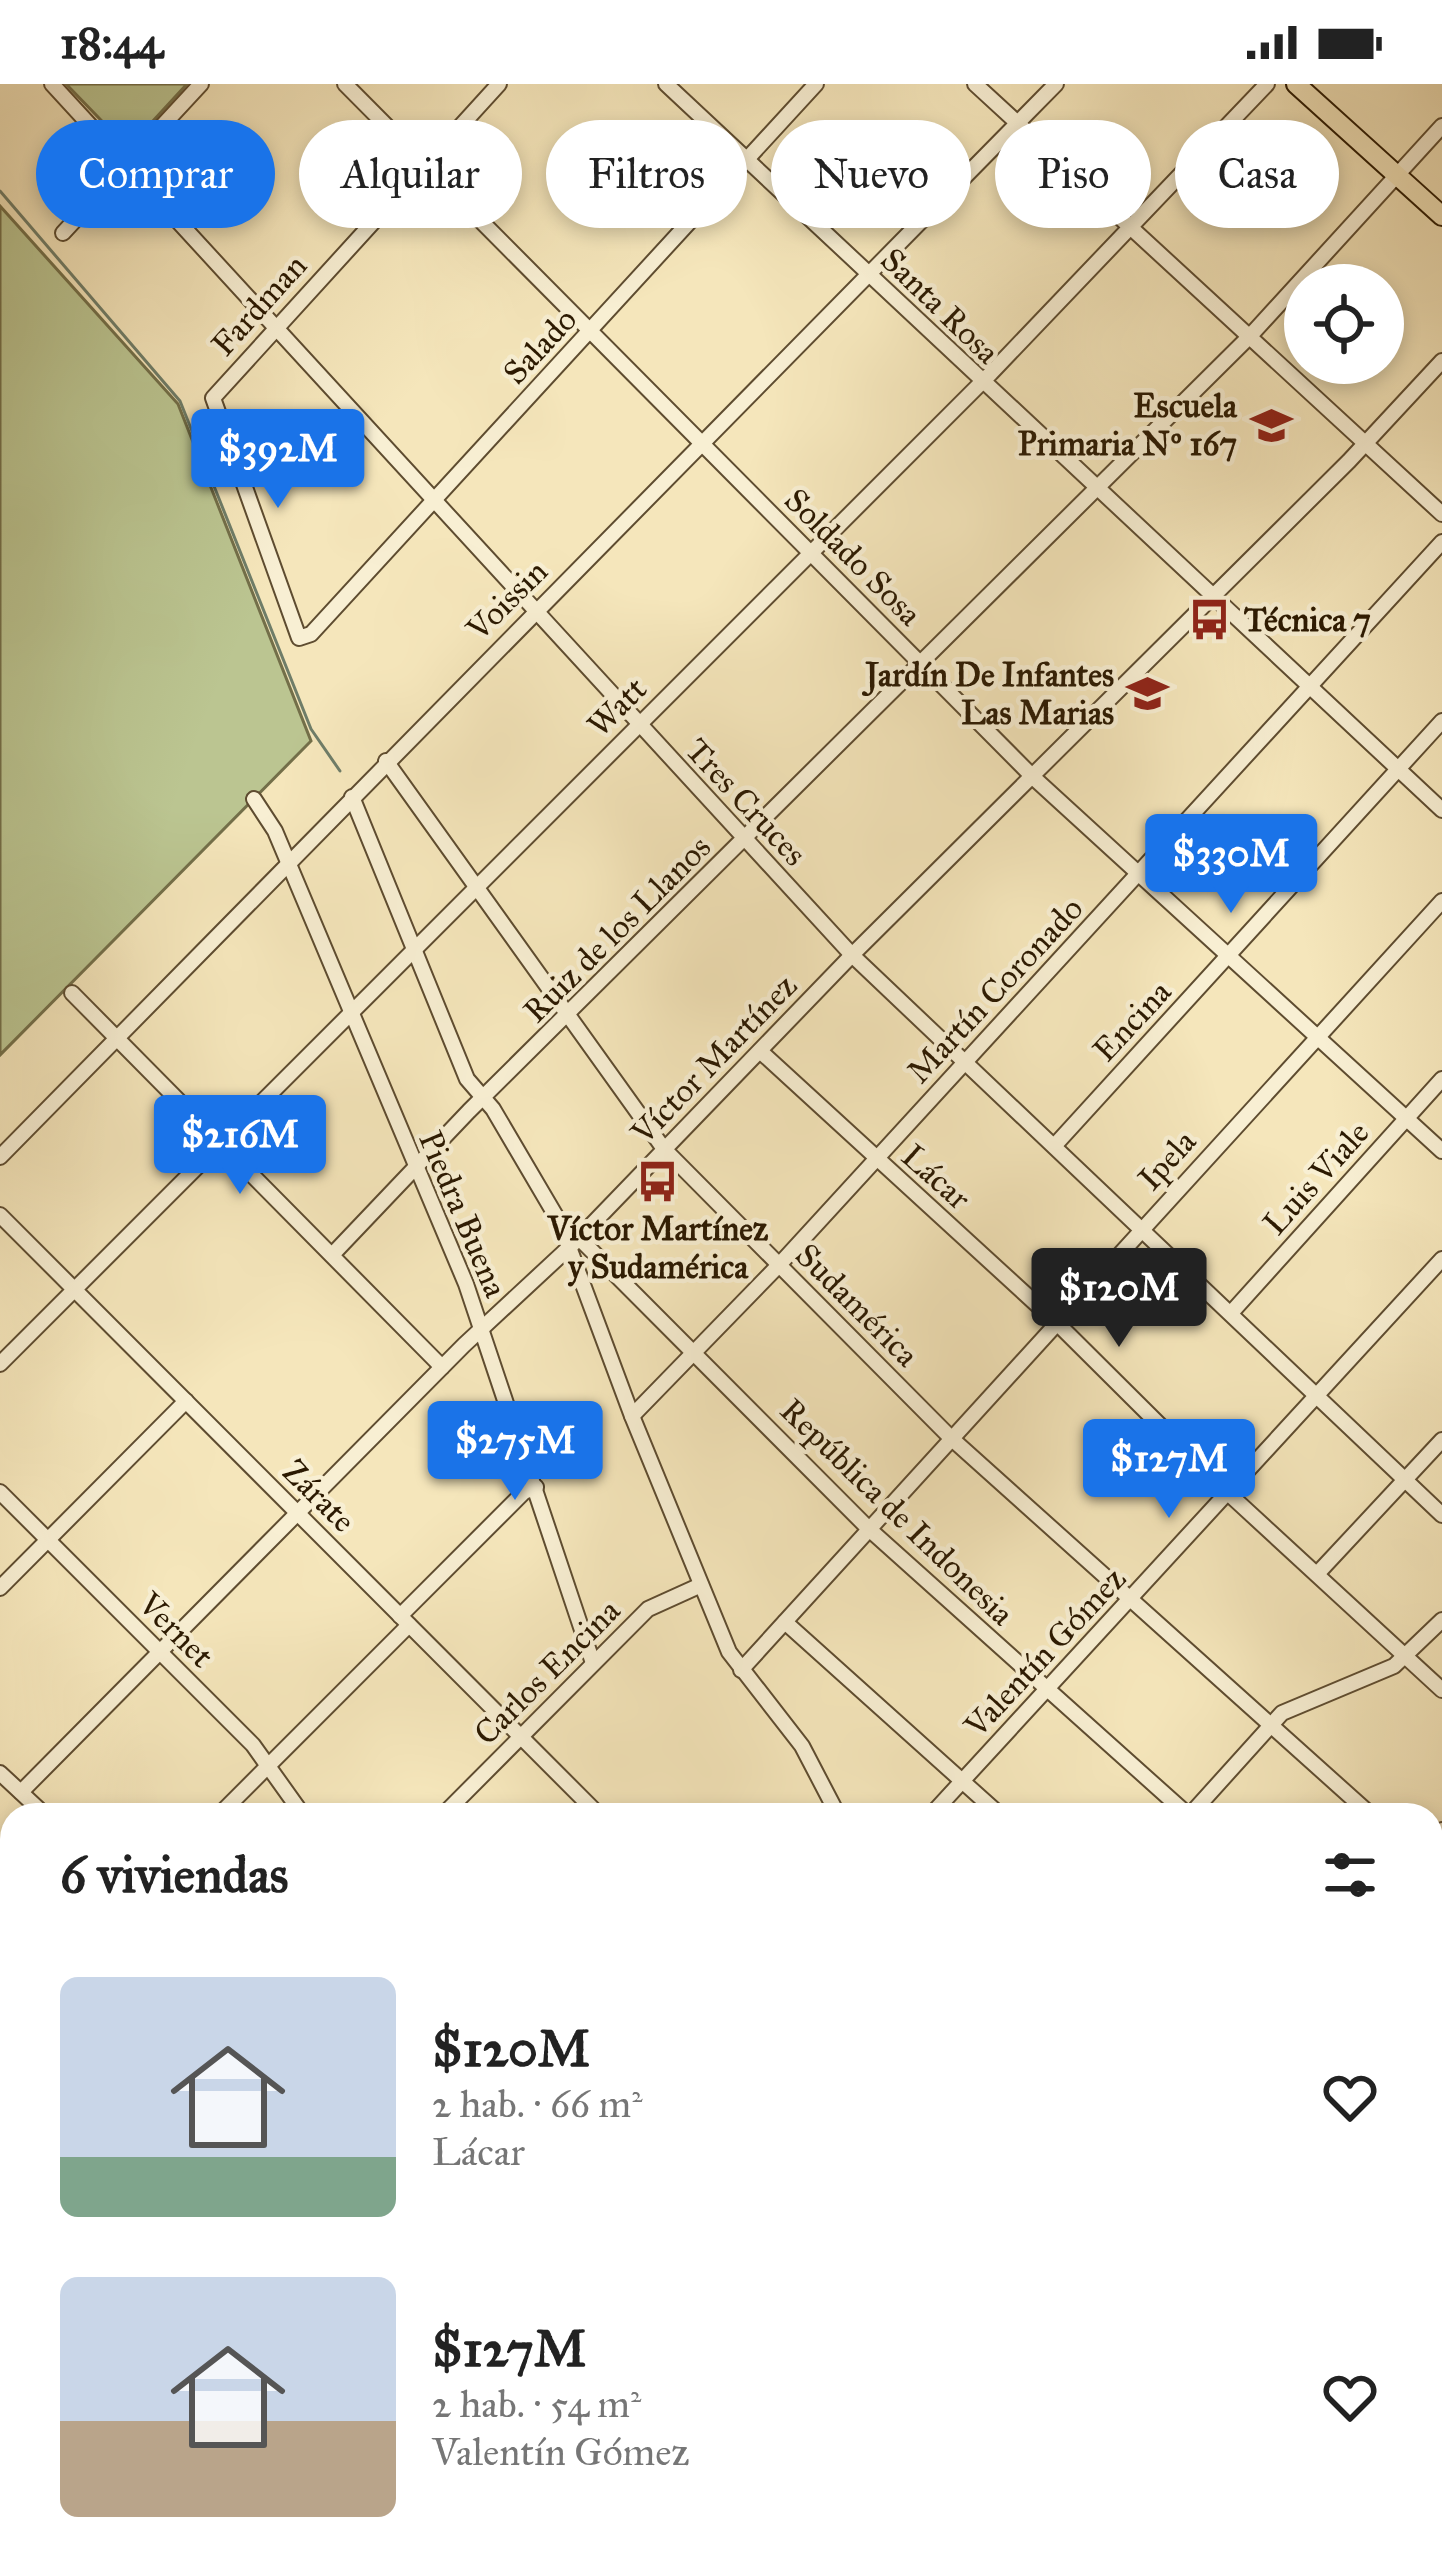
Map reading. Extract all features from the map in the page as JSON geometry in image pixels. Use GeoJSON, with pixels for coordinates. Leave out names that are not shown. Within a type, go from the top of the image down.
{"type":"FeatureCollection","features":[{"type":"Feature","properties":{"kind":"main road"},"geometry":{"type":"LineString","coordinates":[[1296,84],[1442,216]]}},
{"type":"Feature","properties":{"kind":"street","name":"Tres Cruces"},"geometry":{"type":"LineString","coordinates":[[52,84],[85,120]]}},
{"type":"Feature","properties":{"kind":"street"},"geometry":{"type":"LineString","coordinates":[[168,120],[201,84]]}},
{"type":"Feature","properties":{"kind":"street","name":"Soldado Sosa"},"geometry":{"type":"LineString","coordinates":[[345,84],[381,120]]}},
{"type":"Feature","properties":{"kind":"street","name":"Fardman"},"geometry":{"type":"LineString","coordinates":[[466,120],[499,84]]}},
{"type":"Feature","properties":{"kind":"street","name":"Santa Rosa"},"geometry":{"type":"LineString","coordinates":[[666,84],[704,120]]}},
{"type":"Feature","properties":{"kind":"street","name":"Salado"},"geometry":{"type":"LineString","coordinates":[[747,158],[816,84]]}},
{"type":"Feature","properties":{"kind":"street"},"geometry":{"type":"LineString","coordinates":[[976,84],[1015,120]]}},
{"type":"Feature","properties":{"kind":"street","name":"Voissin"},"geometry":{"type":"LineString","coordinates":[[1023,120],[1056,84]]}},
{"type":"Feature","properties":{"kind":"street","name":"Watt"},"geometry":{"type":"LineString","coordinates":[[0,1364],[1133,229],[1267,84]]}},
{"type":"Feature","properties":{"kind":"street","name":"Ruiz de los Llanos"},"geometry":{"type":"LineString","coordinates":[[332,1255],[484,1097],[1250,336],[1442,126]]}},
{"type":"Feature","properties":{"kind":"street","name":"Voissin"},"geometry":{"type":"LineString","coordinates":[[0,1157],[995,148]]}},
{"type":"Feature","properties":{"kind":"street","name":"Santa Rosa"},"geometry":{"type":"LineString","coordinates":[[747,160],[1442,810]]}},
{"type":"Feature","properties":{"kind":"street"},"geometry":{"type":"LineString","coordinates":[[63,233],[68,228]]}},
{"type":"Feature","properties":{"kind":"street","name":"Tres Cruces"},"geometry":{"type":"LineString","coordinates":[[185,228],[852,956],[1442,1515]]}},
{"type":"Feature","properties":{"kind":"street","name":"Fardman"},"geometry":{"type":"LineString","coordinates":[[299,638],[212,406],[216,392],[367,228]]}},
{"type":"Feature","properties":{"kind":"street","name":"Soldado Sosa"},"geometry":{"type":"LineString","coordinates":[[487,228],[1034,778],[1442,1151]]}},
{"type":"Feature","properties":{"kind":"street","name":"Salado"},"geometry":{"type":"LineString","coordinates":[[299,638],[311,634],[684,228]]}},
{"type":"Feature","properties":{"kind":"street"},"geometry":{"type":"LineString","coordinates":[[1133,229],[1442,514]]}},
{"type":"Feature","properties":{"kind":"street","name":"Víctor Martínez"},"geometry":{"type":"LineString","coordinates":[[21,1792],[442,1367],[574,1243],[852,956],[1366,444],[1442,361]]}},
{"type":"Feature","properties":{"kind":"street","name":"Martín Coronado"},"geometry":{"type":"LineString","coordinates":[[632,1416],[779,1264],[1442,542]]}},
{"type":"Feature","properties":{"kind":"street","name":"Encina"},"geometry":{"type":"LineString","coordinates":[[1055,1144],[1442,721]]}},
{"type":"Feature","properties":{"kind":"street","name":"Sudamérica"},"geometry":{"type":"LineString","coordinates":[[386,761],[664,1149],[951,1438],[1358,1803]]}},
{"type":"Feature","properties":{"kind":"street"},"geometry":{"type":"LineString","coordinates":[[352,796],[467,1079],[484,1097],[574,1243],[632,1416],[701,1586],[741,1670],[802,1747],[832,1803]]}},
{"type":"Feature","properties":{"kind":"street","name":"Piedra Buena"},"geometry":{"type":"LineString","coordinates":[[254,799],[270,819],[482,1328],[593,1663]]}},
{"type":"Feature","properties":{"kind":"street","name":"Ipela"},"geometry":{"type":"LineString","coordinates":[[741,1670],[1442,901]]}},
{"type":"Feature","properties":{"kind":"street"},"geometry":{"type":"LineString","coordinates":[[72,994],[442,1367]]}},
{"type":"Feature","properties":{"kind":"street","name":"Lácar"},"geometry":{"type":"LineString","coordinates":[[760,1051],[1057,1323],[1228,1493],[1442,1690]]}},
{"type":"Feature","properties":{"kind":"street","name":"Luis Viale"},"geometry":{"type":"LineString","coordinates":[[1231,1313],[1442,1079]]}},
{"type":"Feature","properties":{"kind":"street","name":"Zárate"},"geometry":{"type":"LineString","coordinates":[[0,1215],[587,1803]]}},
{"type":"Feature","properties":{"kind":"street","name":"República de Indonesia"},"geometry":{"type":"LineString","coordinates":[[574,1243],[694,1352],[869,1528],[1175,1803]]}},
{"type":"Feature","properties":{"kind":"street","name":"Valentín Gómez"},"geometry":{"type":"LineString","coordinates":[[942,1803],[1442,1259]]}},
{"type":"Feature","properties":{"kind":"street"},"geometry":{"type":"LineString","coordinates":[[0,1588],[186,1401]]}},
{"type":"Feature","properties":{"kind":"street"},"geometry":{"type":"LineString","coordinates":[[1317,1574],[1442,1440]]}},
{"type":"Feature","properties":{"kind":"street"},"geometry":{"type":"LineString","coordinates":[[231,1803],[524,1492],[536,1487]]}},
{"type":"Feature","properties":{"kind":"street","name":"Vernet"},"geometry":{"type":"LineString","coordinates":[[0,1492],[269,1763],[295,1803]]}},
{"type":"Feature","properties":{"kind":"street","name":"Carlos Encina"},"geometry":{"type":"LineString","coordinates":[[454,1803],[649,1609],[701,1586]]}},
{"type":"Feature","properties":{"kind":"street"},"geometry":{"type":"LineString","coordinates":[[1200,1803],[1270,1724],[1291,1708],[1407,1658],[1442,1620]]}},
{"type":"Feature","properties":{"kind":"street"},"geometry":{"type":"LineString","coordinates":[[785,1622],[987,1803]]}},
{"type":"Feature","properties":{"kind":"street"},"geometry":{"type":"LineString","coordinates":[[0,1773],[32,1803]]}},
{"type":"Feature","properties":{"kind":"green space"},"geometry":{"type":"Polygon","coordinates":[[[66,84],[187,84],[154,120],[101,120],[66,84]]]}},
{"type":"Feature","properties":{"kind":"green space"},"geometry":{"type":"Polygon","coordinates":[[[0,206],[178,404],[311,741],[0,1055],[0,206]]]}},
{"type":"Feature","properties":{"kind":"waterway"},"geometry":{"type":"LineString","coordinates":[[0,191],[180,401],[311,729],[340,771]]}},
{"type":"Feature","properties":{"kind":"place","name":"Escuela Primaria Nº 167"},"geometry":{"type":"Point","coordinates":[1271,425]}},
{"type":"Feature","properties":{"kind":"place","name":"Técnica 7"},"geometry":{"type":"Point","coordinates":[1210,620]}},
{"type":"Feature","properties":{"kind":"place","name":"Jardín De Infantes Las Marias"},"geometry":{"type":"Point","coordinates":[1148,694]}},
{"type":"Feature","properties":{"kind":"place","name":"Víctor Martínez y Sudamérica"},"geometry":{"type":"Point","coordinates":[658,1181]}}]}
